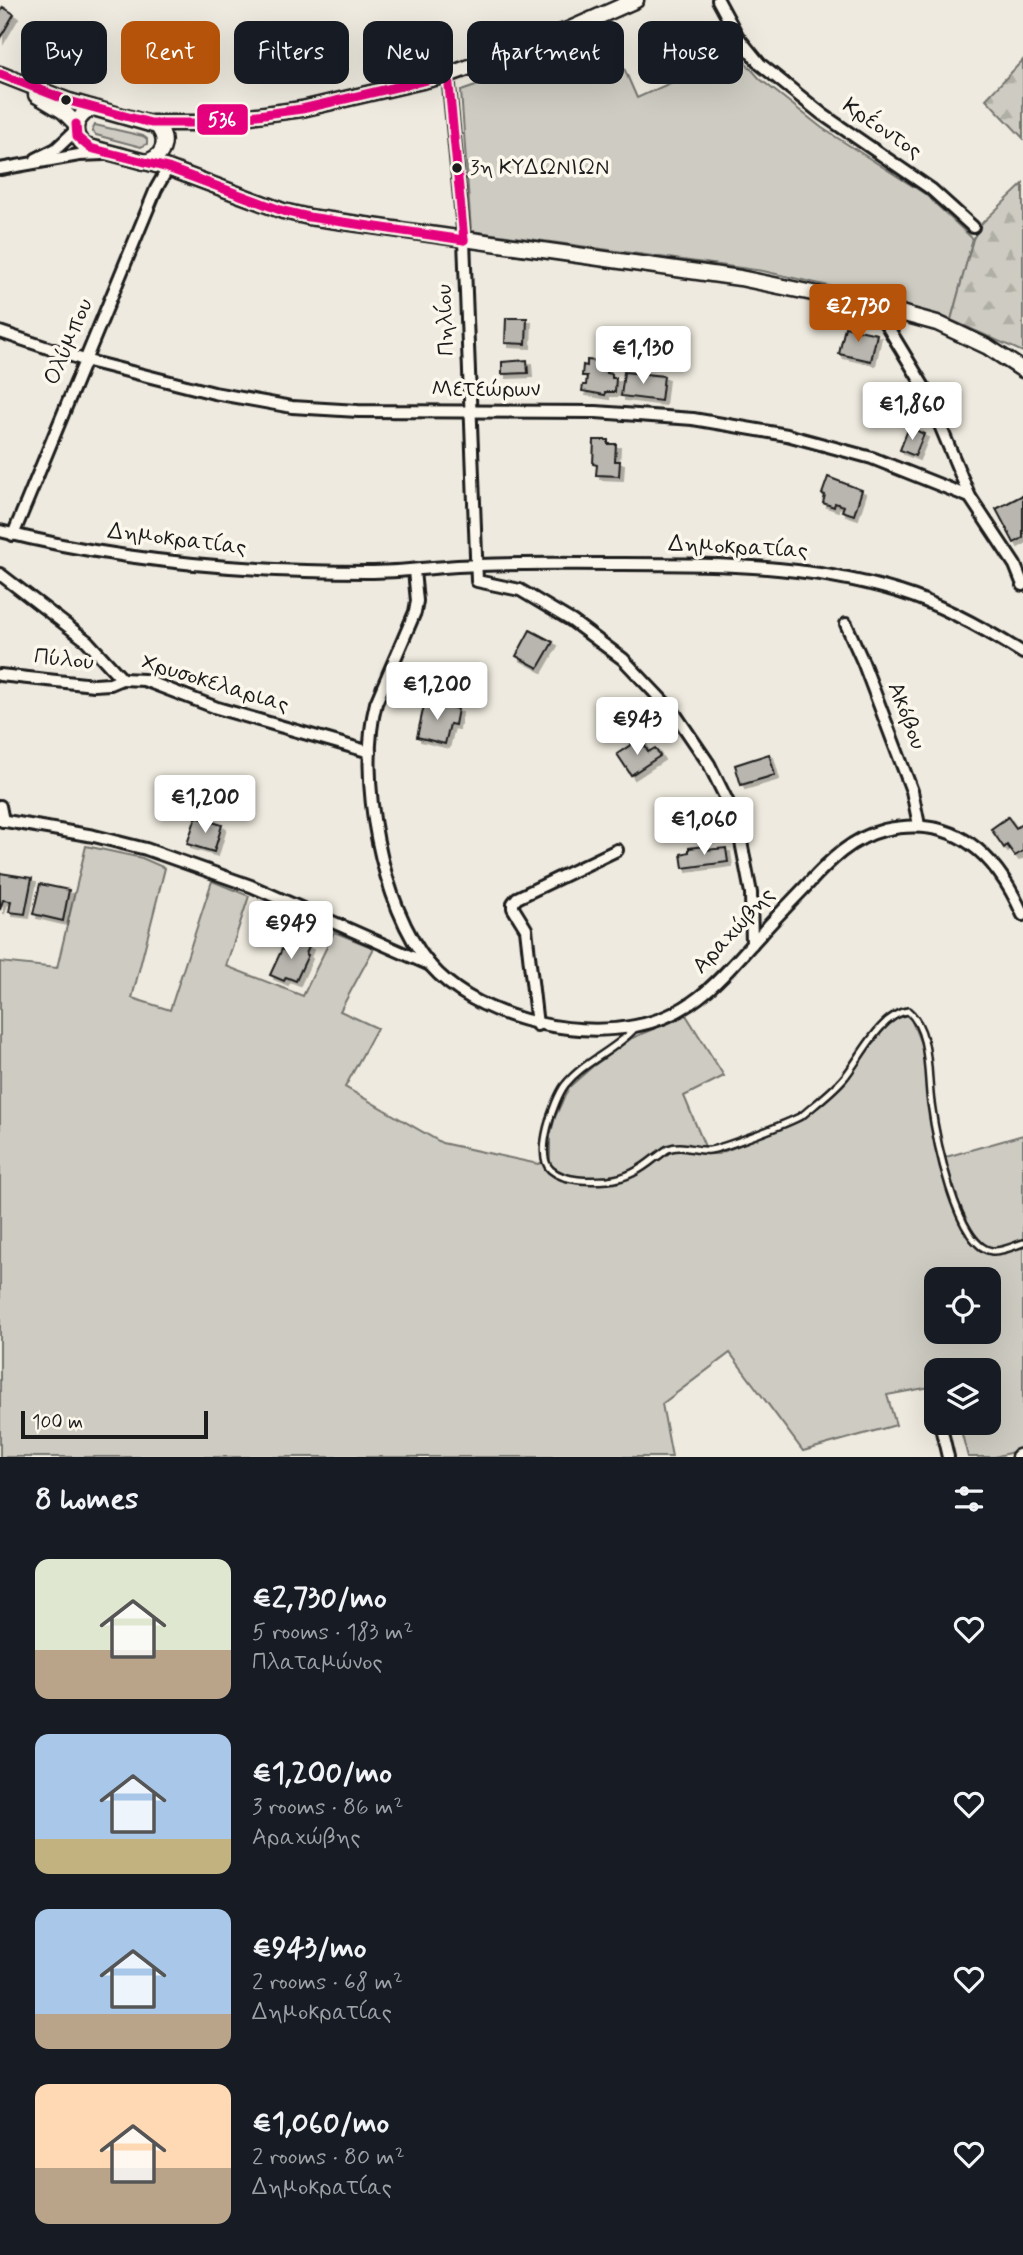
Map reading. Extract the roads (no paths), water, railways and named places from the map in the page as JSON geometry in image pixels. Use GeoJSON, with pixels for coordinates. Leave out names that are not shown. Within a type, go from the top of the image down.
{"type":"FeatureCollection","features":[{"type":"Feature","properties":{"kind":"street"},"geometry":{"type":"LineString","coordinates":[[453,73],[568,30],[636,0]]}},
{"type":"Feature","properties":{"kind":"street","name":"Κρέοντος"},"geometry":{"type":"LineString","coordinates":[[718,0],[738,37],[760,64],[832,121],[904,168],[974,227]]}},
{"type":"Feature","properties":{"kind":"street"},"geometry":{"type":"LineString","coordinates":[[0,74],[64,111],[76,128],[77,137],[85,146],[173,170],[284,211],[464,240],[740,278],[875,306],[937,323],[988,347],[1023,370]]}},
{"type":"Feature","properties":{"kind":"street"},"geometry":{"type":"LineString","coordinates":[[21,84],[93,108],[151,123],[197,123],[303,109],[410,84]]}},
{"type":"Feature","properties":{"kind":"street","name":"Πηλίου"},"geometry":{"type":"LineString","coordinates":[[450,84],[464,240],[477,565]]}},
{"type":"Feature","properties":{"kind":"street"},"geometry":{"type":"LineString","coordinates":[[20,165],[56,149],[76,128],[81,116],[93,108]]}},
{"type":"Feature","properties":{"kind":"street"},"geometry":{"type":"LineString","coordinates":[[151,123],[162,131],[167,159],[173,170]]}},
{"type":"Feature","properties":{"kind":"street"},"geometry":{"type":"LineString","coordinates":[[142,162],[154,160],[175,135],[197,123]]}},
{"type":"Feature","properties":{"kind":"street"},"geometry":{"type":"LineString","coordinates":[[0,169],[79,155],[109,153]]}},
{"type":"Feature","properties":{"kind":"street","name":"Ολύμπου"},"geometry":{"type":"LineString","coordinates":[[13,535],[156,189],[173,170]]}},
{"type":"Feature","properties":{"kind":"street"},"geometry":{"type":"LineString","coordinates":[[875,306],[924,387],[970,497],[1015,565],[1023,585]]}},
{"type":"Feature","properties":{"kind":"street","name":"Μετεώρων"},"geometry":{"type":"LineString","coordinates":[[0,332],[84,360],[214,393],[292,407],[358,411],[596,412],[693,419],[773,433],[872,458],[970,497]]}},
{"type":"Feature","properties":{"kind":"street","name":"Δημοκρατίας"},"geometry":{"type":"LineString","coordinates":[[0,531],[145,560],[261,570],[414,572],[477,565],[766,566],[820,574],[923,600],[973,624],[1023,653]]}},
{"type":"Feature","properties":{"kind":"street"},"geometry":{"type":"LineString","coordinates":[[477,565],[477,580],[520,590],[572,621],[623,659],[675,714],[709,764],[737,821],[751,893],[752,944]]}},
{"type":"Feature","properties":{"kind":"street","name":"Αραχώβης"},"geometry":{"type":"LineString","coordinates":[[414,572],[417,601],[415,612],[376,703],[371,728],[372,811],[380,852],[412,937],[430,965],[470,996],[537,1025],[579,1030],[636,1026],[676,1011],[709,991],[728,973],[827,863],[845,849],[858,840],[885,830],[919,825],[941,829],[977,848],[1001,873],[1023,915]]}},
{"type":"Feature","properties":{"kind":"street","name":"Χρυσοκελαριας"},"geometry":{"type":"LineString","coordinates":[[0,574],[88,641],[122,679],[145,680],[216,708],[370,752]]}},
{"type":"Feature","properties":{"kind":"street","name":"Ακόβου"},"geometry":{"type":"LineString","coordinates":[[846,624],[912,791],[919,825]]}},
{"type":"Feature","properties":{"kind":"street","name":"Πύλου"},"geometry":{"type":"LineString","coordinates":[[0,675],[85,685],[102,685],[122,679]]}},
{"type":"Feature","properties":{"kind":"street"},"geometry":{"type":"LineString","coordinates":[[0,806],[2,820],[94,836],[146,849],[251,886],[430,965]]}},
{"type":"Feature","properties":{"kind":"street"},"geometry":{"type":"LineString","coordinates":[[537,1025],[526,929],[513,903],[517,898],[617,850]]}},
{"type":"Feature","properties":{"kind":"street"},"geometry":{"type":"LineString","coordinates":[[943,1435],[948,1457]]}},
{"type":"Feature","properties":{"kind":"lane"},"geometry":{"type":"LineString","coordinates":[[636,1026],[625,1039],[584,1067],[565,1086],[547,1131],[544,1154],[551,1170],[569,1179],[603,1180],[624,1177],[667,1150],[684,1146],[710,1150],[801,1117],[843,1079],[889,1019],[901,1012],[908,1012],[916,1022],[926,1047],[931,1104],[942,1157],[963,1222],[973,1239],[993,1251],[1023,1243]]}},
{"type":"Feature","properties":{"kind":"place","name":"3η ΚΥΔΩΝΙΩΝ"},"geometry":{"type":"Point","coordinates":[457,168]}}]}
